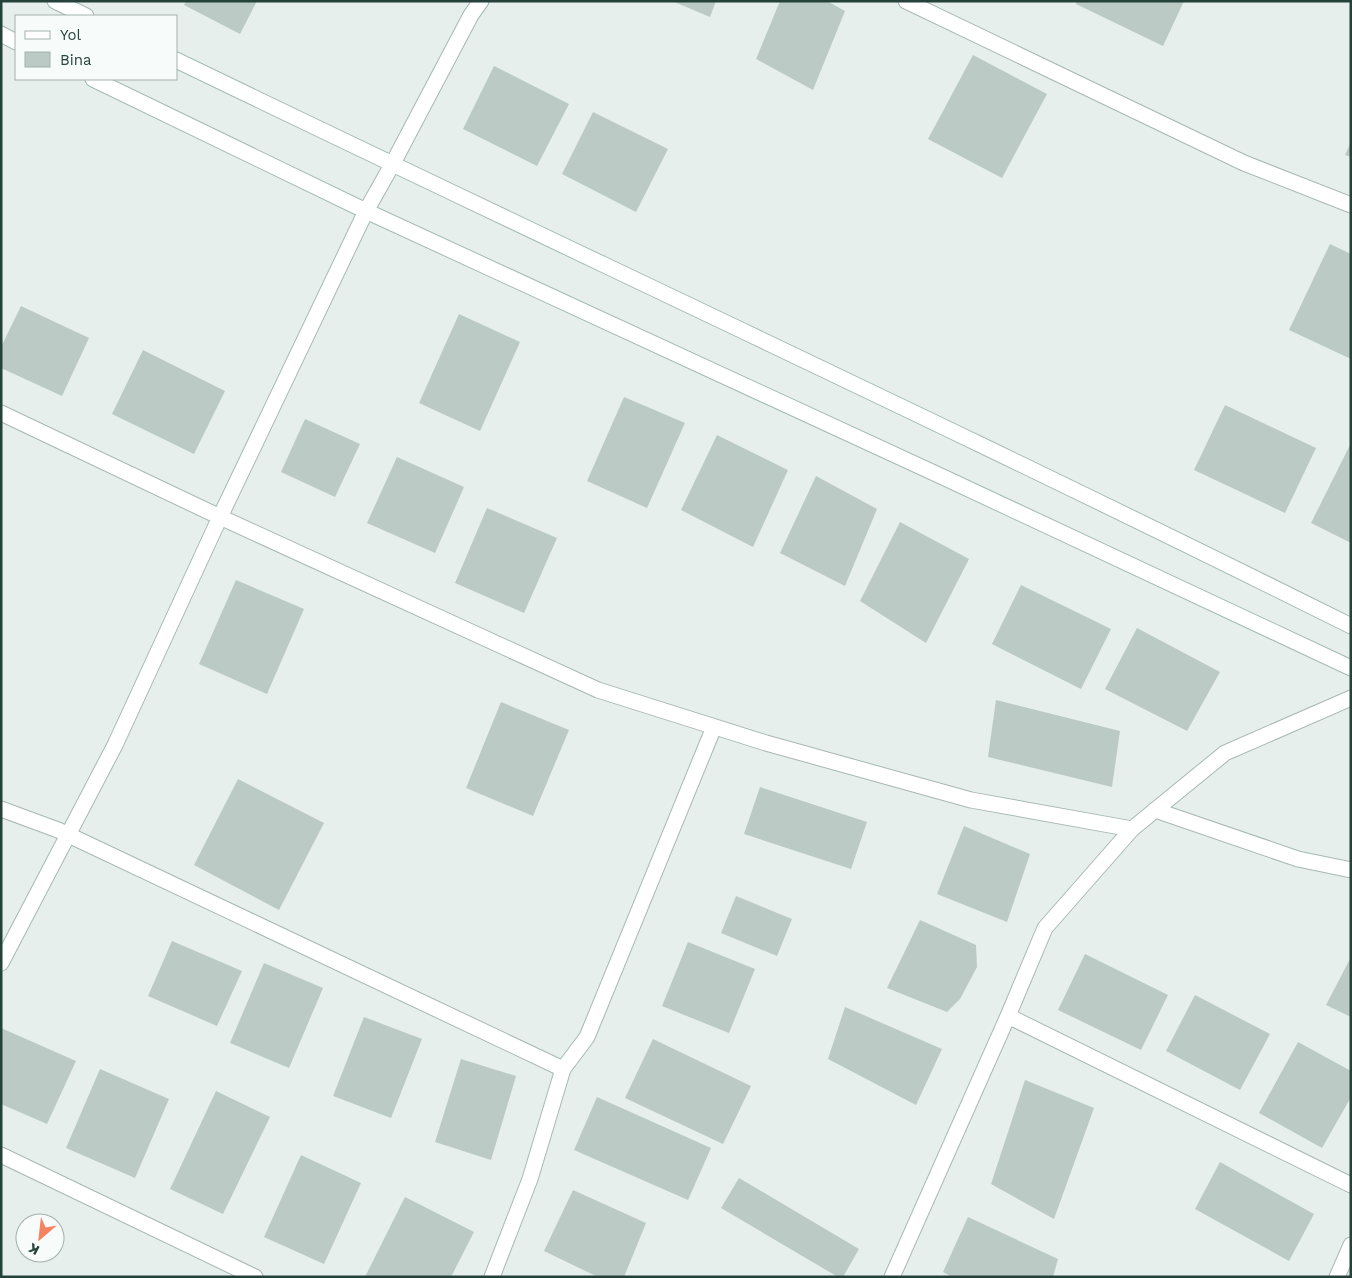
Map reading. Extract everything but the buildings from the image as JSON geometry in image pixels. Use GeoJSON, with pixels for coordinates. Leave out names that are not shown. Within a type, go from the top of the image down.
{"type":"FeatureCollection","features":[{"type":"Feature","properties":{"kind":"street"},"geometry":{"type":"LineString","coordinates":[[55,1],[84,15]]}},
{"type":"Feature","properties":{"kind":"street"},"geometry":{"type":"LineString","coordinates":[[1,962],[115,745],[220,517],[366,211],[471,15],[481,1]]}},
{"type":"Feature","properties":{"kind":"street"},"geometry":{"type":"LineString","coordinates":[[906,1],[1244,163],[1351,205]]}},
{"type":"Feature","properties":{"kind":"street"},"geometry":{"type":"LineString","coordinates":[[1,34],[15,41]]}},
{"type":"Feature","properties":{"kind":"street"},"geometry":{"type":"LineString","coordinates":[[178,61],[1210,555],[1351,626]]}},
{"type":"Feature","properties":{"kind":"street"},"geometry":{"type":"LineString","coordinates":[[95,80],[366,211],[1351,668]]}},
{"type":"Feature","properties":{"kind":"street"},"geometry":{"type":"LineString","coordinates":[[1,413],[220,517],[598,690],[714,727],[971,800],[1132,829]]}},
{"type":"Feature","properties":{"kind":"street"},"geometry":{"type":"LineString","coordinates":[[892,1277],[1045,928],[1132,829],[1225,753],[1351,698]]}},
{"type":"Feature","properties":{"kind":"street"},"geometry":{"type":"LineString","coordinates":[[492,1277],[530,1179],[563,1069],[587,1037],[714,727]]}},
{"type":"Feature","properties":{"kind":"street"},"geometry":{"type":"LineString","coordinates":[[1,809],[58,830],[563,1069]]}},
{"type":"Feature","properties":{"kind":"street"},"geometry":{"type":"LineString","coordinates":[[1154,810],[1298,859],[1351,870]]}},
{"type":"Feature","properties":{"kind":"street"},"geometry":{"type":"LineString","coordinates":[[1008,1016],[1351,1185]]}},
{"type":"Feature","properties":{"kind":"street"},"geometry":{"type":"LineString","coordinates":[[1,1155],[255,1277]]}},
{"type":"Feature","properties":{"kind":"street"},"geometry":{"type":"LineString","coordinates":[[1337,1277],[1351,1245]]}}]}
